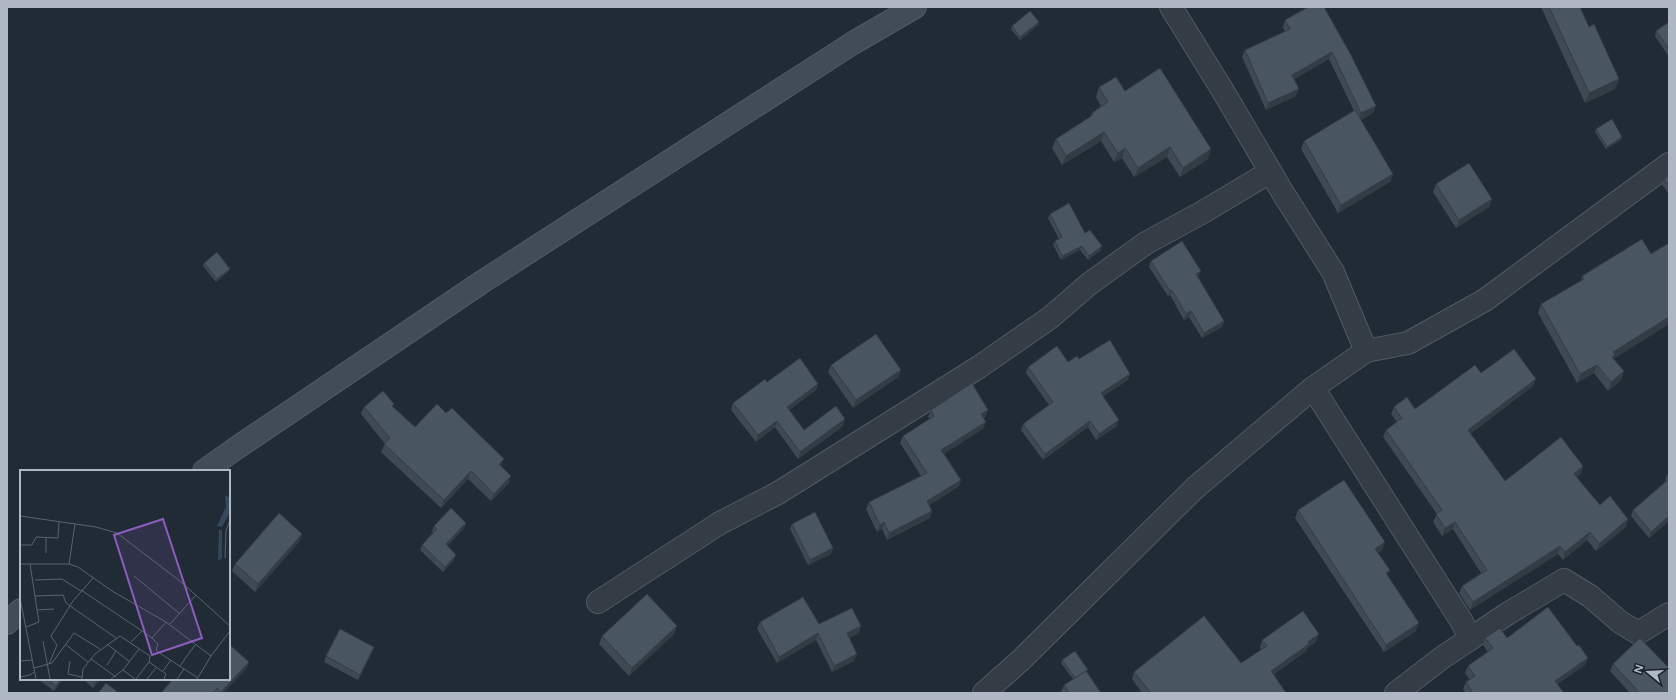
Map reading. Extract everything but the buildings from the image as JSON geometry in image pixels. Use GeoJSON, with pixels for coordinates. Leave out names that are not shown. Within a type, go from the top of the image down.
{"type":"FeatureCollection","features":[{"type":"Feature","properties":{"kind":"main road"},"geometry":{"type":"LineString","coordinates":[[205,470],[482,282],[853,43],[914,7]]}},
{"type":"Feature","properties":{"kind":"main road"},"geometry":{"type":"LineString","coordinates":[[7,624],[20,611]]}},
{"type":"Feature","properties":{"kind":"street"},"geometry":{"type":"LineString","coordinates":[[1171,7],[1223,91],[1270,172],[1333,272],[1366,351]]}},
{"type":"Feature","properties":{"kind":"street"},"geometry":{"type":"LineString","coordinates":[[984,693],[1021,660],[1195,488],[1313,388],[1366,351],[1408,343],[1485,300],[1669,164]]}},
{"type":"Feature","properties":{"kind":"street"},"geometry":{"type":"LineString","coordinates":[[598,602],[720,523],[778,492],[979,367],[1051,317],[1089,284],[1146,243],[1203,212],[1270,172]]}},
{"type":"Feature","properties":{"kind":"street"},"geometry":{"type":"LineString","coordinates":[[1313,388],[1462,622],[1470,640]]}},
{"type":"Feature","properties":{"kind":"street"},"geometry":{"type":"LineString","coordinates":[[1396,693],[1443,657],[1507,614],[1564,580],[1590,596],[1620,622],[1638,633],[1669,614]]}}]}
